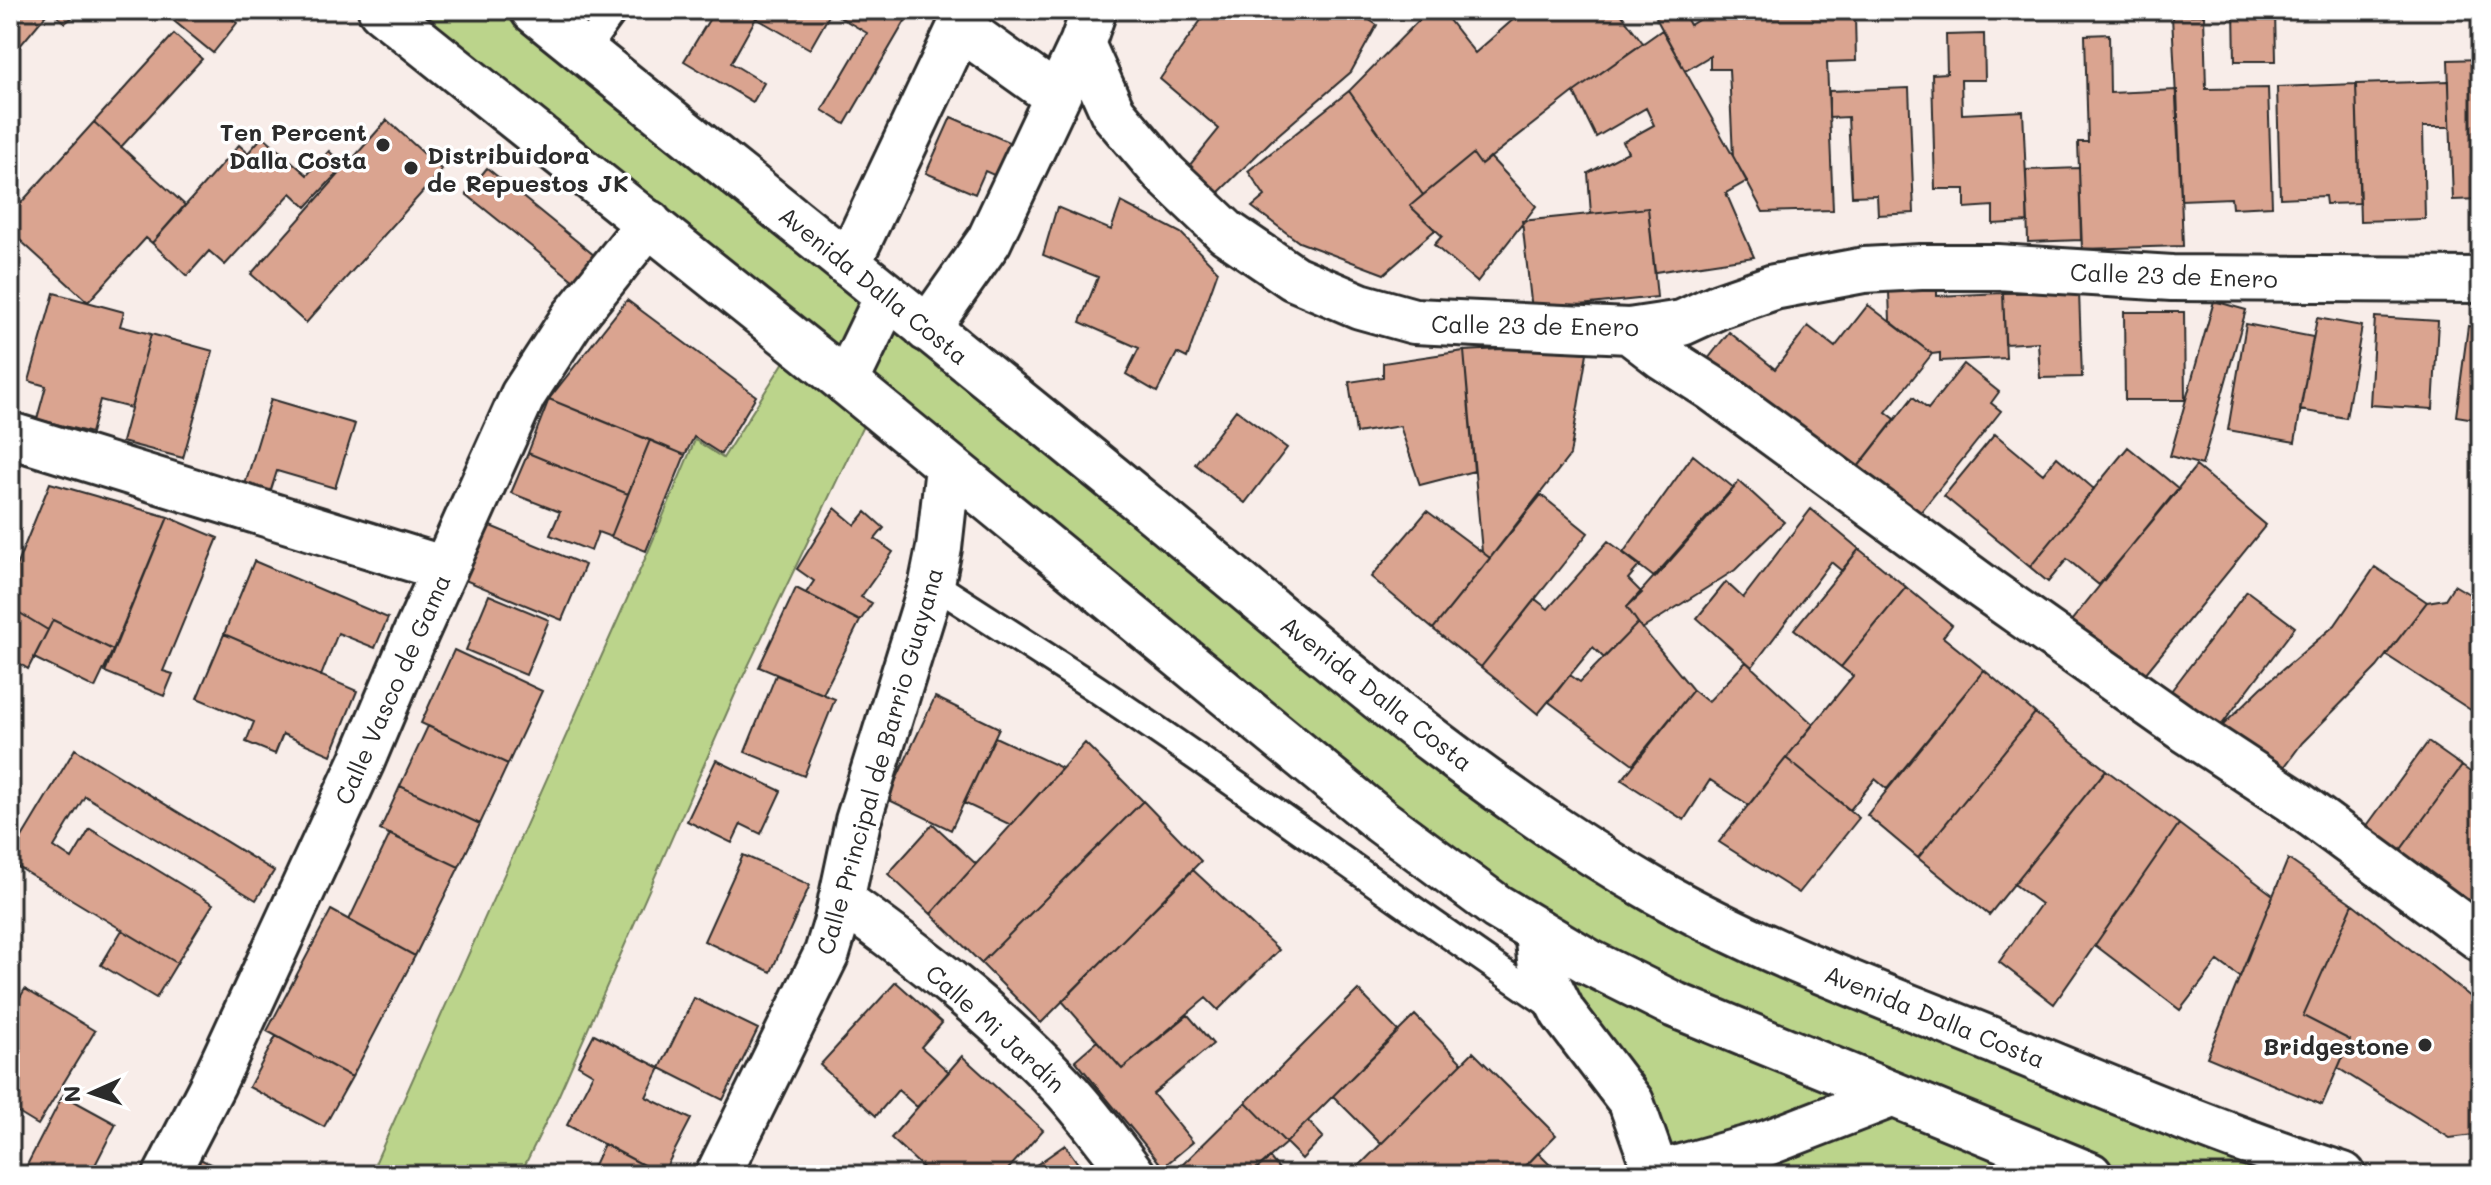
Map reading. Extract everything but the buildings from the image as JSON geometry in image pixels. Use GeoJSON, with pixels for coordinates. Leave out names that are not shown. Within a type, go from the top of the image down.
{"type":"FeatureCollection","features":[{"type":"Feature","properties":{"kind":"street"},"geometry":{"type":"LineString","coordinates":[[381,10],[846,382],[1381,821],[1497,907],[1589,962],[1675,1005],[2090,1175]]}},
{"type":"Feature","properties":{"kind":"street","name":"Avenida Dalla Costa"},"geometry":{"type":"LineString","coordinates":[[533,10],[1404,718],[1511,797],[1657,892],[1782,953],[1896,1001],[2109,1087],[2343,1175]]}},
{"type":"Feature","properties":{"kind":"street"},"geometry":{"type":"LineString","coordinates":[[848,264],[964,19],[1056,96]]}},
{"type":"Feature","properties":{"kind":"street"},"geometry":{"type":"LineString","coordinates":[[927,329],[989,241],[1020,181],[1088,27]]}},
{"type":"Feature","properties":{"kind":"street","name":"Calle 23 de Enero"},"geometry":{"type":"LineString","coordinates":[[1088,27],[1113,113],[1165,174],[1226,232],[1294,278],[1360,306],[1414,321],[1629,331],[1682,323],[1774,287],[1864,270],[1997,267],[2172,278],[2481,280]]}},
{"type":"Feature","properties":{"kind":"street","name":"Calle Vasco de Gama"},"geometry":{"type":"LineString","coordinates":[[166,1175],[213,1084],[356,775],[523,395],[573,318],[649,223]]}},
{"type":"Feature","properties":{"kind":"street"},"geometry":{"type":"LineString","coordinates":[[846,382],[887,297]]}},
{"type":"Feature","properties":{"kind":"street"},"geometry":{"type":"LineString","coordinates":[[1629,331],[1983,587],[2186,730],[2291,799],[2481,939]]}},
{"type":"Feature","properties":{"kind":"street"},"geometry":{"type":"LineString","coordinates":[[10,435],[445,569]]}},
{"type":"Feature","properties":{"kind":"street","name":"Calle Principal de Barrio Guayana"},"geometry":{"type":"LineString","coordinates":[[718,1175],[827,953],[858,821],[932,583],[948,467]]}},
{"type":"Feature","properties":{"kind":"street","name":"Calle Mi Jardín"},"geometry":{"type":"LineString","coordinates":[[841,900],[901,943],[986,1014],[1060,1084],[1133,1175]]}},
{"type":"Feature","properties":{"kind":"street"},"geometry":{"type":"LineString","coordinates":[[1537,931],[1540,960],[1550,987],[1563,1013],[1631,1102],[1657,1175],[1778,1159],[1891,1095]]}},
{"type":"Feature","properties":{"kind":"lane"},"geometry":{"type":"LineString","coordinates":[[584,51],[614,10]]}},
{"type":"Feature","properties":{"kind":"lane"},"geometry":{"type":"LineString","coordinates":[[932,583],[1090,685],[1563,1013]]}},
{"type":"Feature","properties":{"kind":"green space"},"geometry":{"type":"Polygon","coordinates":[[[381,10],[533,10],[1577,842],[2343,1175],[1790,1175],[1766,1143],[1657,1174],[1540,960],[873,405],[740,683],[558,1097],[520,1175],[370,1175],[695,440],[723,458],[796,343],[381,10]]]}},
{"type":"Feature","properties":{"kind":"place","name":"Ten Percent Dalla Costa"},"geometry":{"type":"Point","coordinates":[383,145]}},
{"type":"Feature","properties":{"kind":"place","name":"Distribuidora de Repuestos JK"},"geometry":{"type":"Point","coordinates":[411,168]}},
{"type":"Feature","properties":{"kind":"place","name":"Bridgestone"},"geometry":{"type":"Point","coordinates":[2425,1045]}}]}
